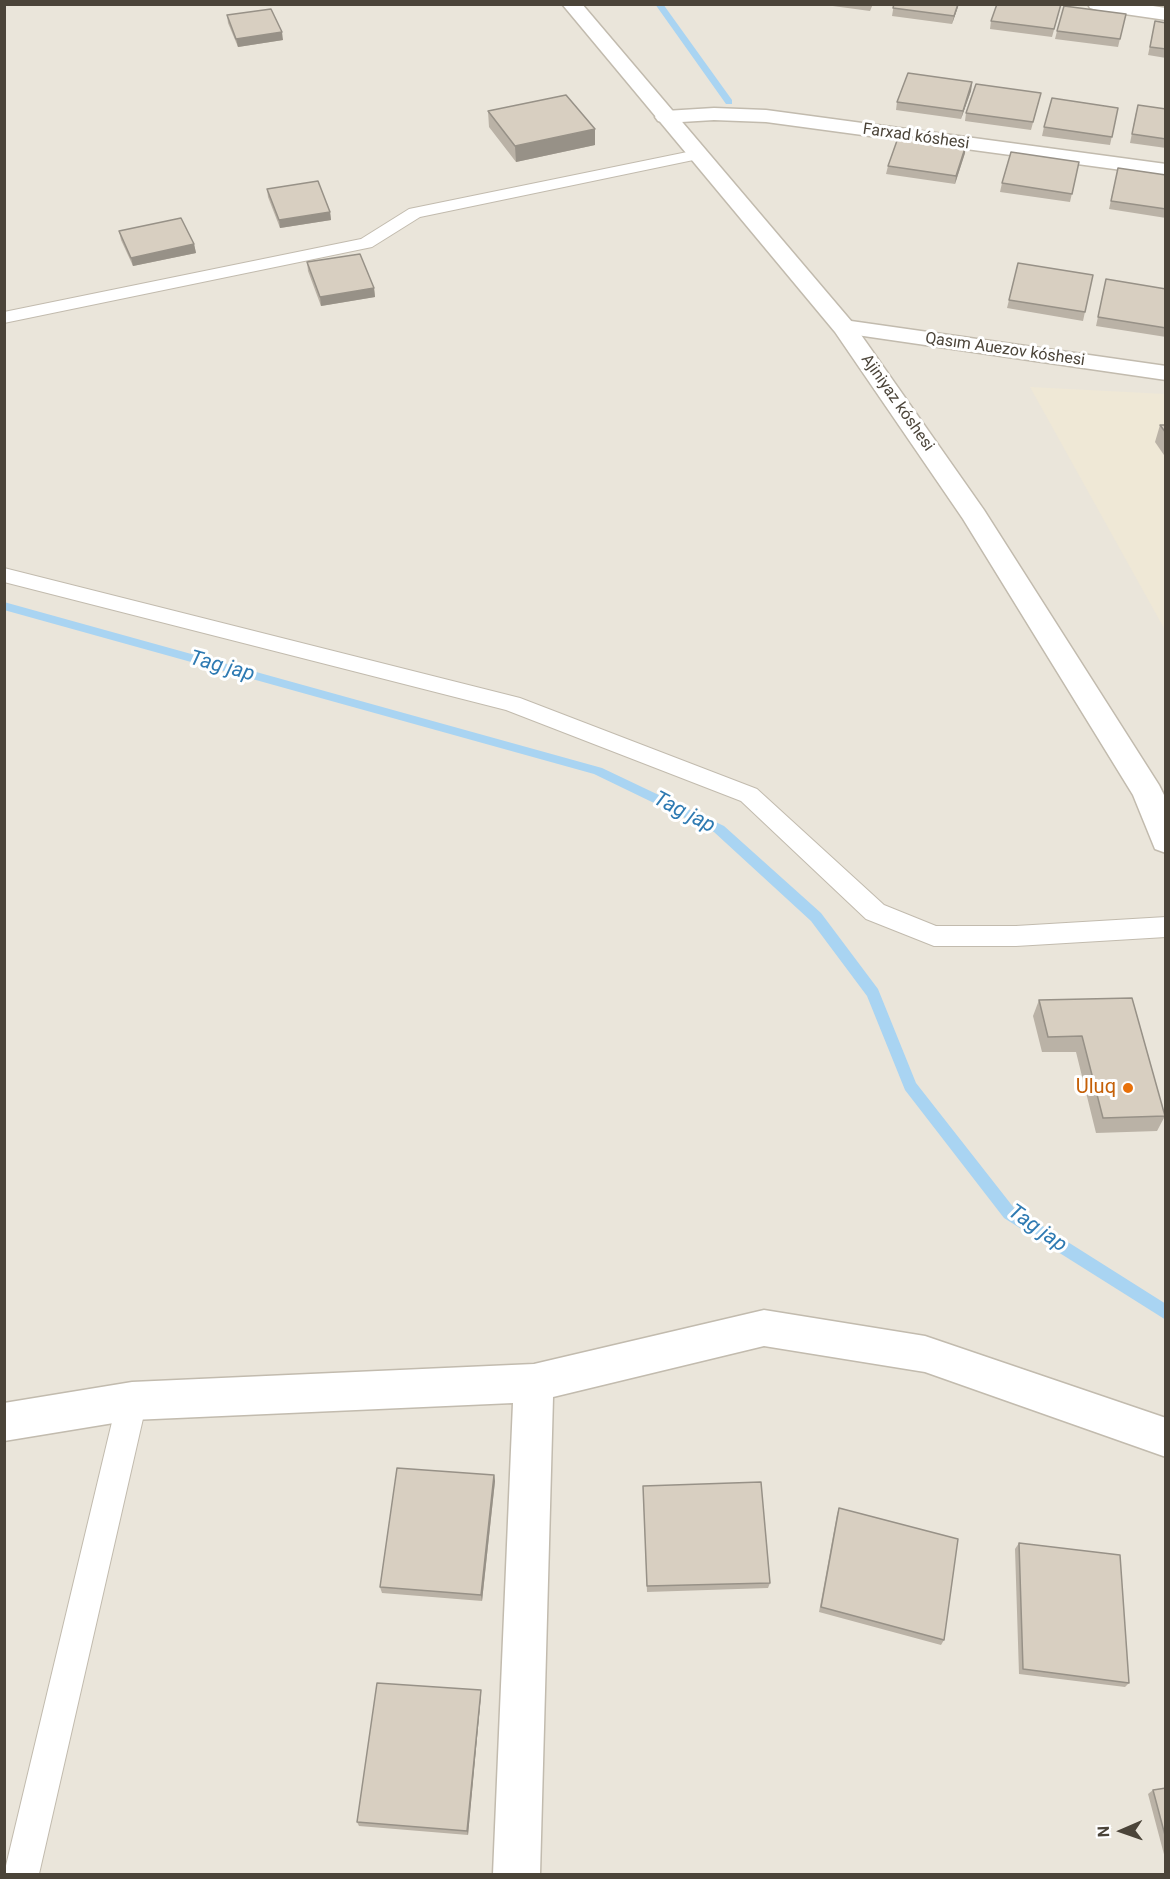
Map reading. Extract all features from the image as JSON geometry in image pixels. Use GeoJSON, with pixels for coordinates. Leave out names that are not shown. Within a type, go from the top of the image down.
{"type":"FeatureCollection","features":[{"type":"Feature","properties":{"kind":"street","name":"Ajiniyaz kóshesi"},"geometry":{"type":"LineString","coordinates":[[571,4],[844,327],[981,526],[1148,793],[1166,841]]}},
{"type":"Feature","properties":{"kind":"street"},"geometry":{"type":"LineString","coordinates":[[1097,4],[1166,14]]}},
{"type":"Feature","properties":{"kind":"street","name":"Farxad kóshesi"},"geometry":{"type":"LineString","coordinates":[[665,117],[714,114],[766,116],[1166,170]]}},
{"type":"Feature","properties":{"kind":"street","name":"Qasım Auezov kóshesi"},"geometry":{"type":"LineString","coordinates":[[844,327],[1166,372]]}},
{"type":"Feature","properties":{"kind":"street"},"geometry":{"type":"LineString","coordinates":[[4,1422],[132,1401],[534,1383],[764,1329],[925,1354],[1166,1438]]}},
{"type":"Feature","properties":{"kind":"street"},"geometry":{"type":"LineString","coordinates":[[517,1875],[534,1383]]}},
{"type":"Feature","properties":{"kind":"lane"},"geometry":{"type":"LineString","coordinates":[[4,318],[366,243],[415,213],[697,155]]}},
{"type":"Feature","properties":{"kind":"lane"},"geometry":{"type":"LineString","coordinates":[[4,575],[512,704],[738,790],[749,795],[875,912],[934,936],[1016,936],[1166,927]]}},
{"type":"Feature","properties":{"kind":"lane"},"geometry":{"type":"LineString","coordinates":[[21,1875],[132,1401]]}},
{"type":"Feature","properties":{"kind":"shaded area"},"geometry":{"type":"Polygon","coordinates":[[[5,5],[1165,5],[1165,1874],[5,1874],[5,5]]]}},
{"type":"Feature","properties":{"kind":"shaded area"},"geometry":{"type":"Polygon","coordinates":[[[1030,387],[1165,394],[1165,630],[1030,387]]]}},
{"type":"Feature","properties":{"kind":"building"},"geometry":{"type":"Polygon","coordinates":[[[894,4],[958,4],[954,16],[893,8],[894,4]]]}},
{"type":"Feature","properties":{"kind":"building"},"geometry":{"type":"Polygon","coordinates":[[[997,4],[1061,4],[1054,29],[991,21],[997,4]]]}},
{"type":"Feature","properties":{"kind":"building"},"geometry":{"type":"Polygon","coordinates":[[[1064,6],[1126,14],[1120,39],[1057,31],[1064,6]]]}},
{"type":"Feature","properties":{"kind":"building"},"geometry":{"type":"Polygon","coordinates":[[[271,9],[282,32],[236,39],[227,15],[271,9]]]}},
{"type":"Feature","properties":{"kind":"building"},"geometry":{"type":"Polygon","coordinates":[[[1155,21],[1166,23],[1166,49],[1150,47],[1155,21]]]}},
{"type":"Feature","properties":{"kind":"building"},"geometry":{"type":"Polygon","coordinates":[[[908,73],[972,82],[963,111],[897,102],[908,73]]]}},
{"type":"Feature","properties":{"kind":"building"},"geometry":{"type":"Polygon","coordinates":[[[976,84],[1041,93],[1033,122],[966,113],[976,84]]]}},
{"type":"Feature","properties":{"kind":"building"},"geometry":{"type":"Polygon","coordinates":[[[566,95],[595,129],[515,146],[488,111],[566,95]]]}},
{"type":"Feature","properties":{"kind":"building"},"geometry":{"type":"Polygon","coordinates":[[[1052,98],[1118,108],[1112,137],[1044,127],[1052,98]]]}},
{"type":"Feature","properties":{"kind":"building"},"geometry":{"type":"Polygon","coordinates":[[[1138,105],[1166,109],[1166,139],[1132,134],[1138,105]]]}},
{"type":"Feature","properties":{"kind":"building"},"geometry":{"type":"Polygon","coordinates":[[[899,135],[966,145],[956,176],[888,166],[899,135]]]}},
{"type":"Feature","properties":{"kind":"building"},"geometry":{"type":"Polygon","coordinates":[[[1011,152],[1079,162],[1072,194],[1002,183],[1011,152]]]}},
{"type":"Feature","properties":{"kind":"building"},"geometry":{"type":"Polygon","coordinates":[[[1118,168],[1166,175],[1166,209],[1111,201],[1118,168]]]}},
{"type":"Feature","properties":{"kind":"building"},"geometry":{"type":"Polygon","coordinates":[[[318,181],[330,212],[279,220],[267,189],[318,181]]]}},
{"type":"Feature","properties":{"kind":"building"},"geometry":{"type":"Polygon","coordinates":[[[181,218],[194,244],[131,258],[119,231],[181,218]]]}},
{"type":"Feature","properties":{"kind":"building"},"geometry":{"type":"Polygon","coordinates":[[[360,254],[374,288],[320,297],[307,262],[360,254]]]}},
{"type":"Feature","properties":{"kind":"building"},"geometry":{"type":"Polygon","coordinates":[[[1018,263],[1093,275],[1085,312],[1009,300],[1018,263]]]}},
{"type":"Feature","properties":{"kind":"building"},"geometry":{"type":"Polygon","coordinates":[[[1106,279],[1166,289],[1166,328],[1098,317],[1106,279]]]}},
{"type":"Feature","properties":{"kind":"building"},"geometry":{"type":"Polygon","coordinates":[[[1160,425],[1166,425],[1166,433],[1160,425]]]}},
{"type":"Feature","properties":{"kind":"building"},"geometry":{"type":"Polygon","coordinates":[[[1132,998],[1165,1116],[1103,1118],[1082,1036],[1048,1037],[1039,1000],[1132,998]]]}},
{"type":"Feature","properties":{"kind":"building"},"geometry":{"type":"Polygon","coordinates":[[[397,1468],[494,1475],[481,1595],[380,1587],[397,1468]]]}},
{"type":"Feature","properties":{"kind":"building"},"geometry":{"type":"Polygon","coordinates":[[[761,1482],[770,1583],[647,1586],[643,1486],[761,1482]]]}},
{"type":"Feature","properties":{"kind":"building"},"geometry":{"type":"Polygon","coordinates":[[[839,1508],[958,1539],[944,1640],[821,1607],[839,1508]]]}},
{"type":"Feature","properties":{"kind":"building"},"geometry":{"type":"Polygon","coordinates":[[[1019,1543],[1120,1555],[1129,1683],[1023,1669],[1019,1543]]]}},
{"type":"Feature","properties":{"kind":"building"},"geometry":{"type":"Polygon","coordinates":[[[377,1683],[481,1690],[467,1831],[357,1822],[377,1683]]]}},
{"type":"Feature","properties":{"kind":"building"},"geometry":{"type":"Polygon","coordinates":[[[1166,1788],[1166,1839],[1153,1790],[1166,1788]]]}},
{"type":"Feature","properties":{"kind":"waterway"},"geometry":{"type":"LineString","coordinates":[[659,4],[729,102]]}},
{"type":"Feature","properties":{"kind":"waterway","name":"Tag jap"},"geometry":{"type":"LineString","coordinates":[[4,606],[598,771],[719,829],[816,917],[873,993],[910,1086],[1009,1213],[1166,1313]]}},
{"type":"Feature","properties":{"kind":"place","name":"Uluq"},"geometry":{"type":"Point","coordinates":[1128,1088]}}]}
